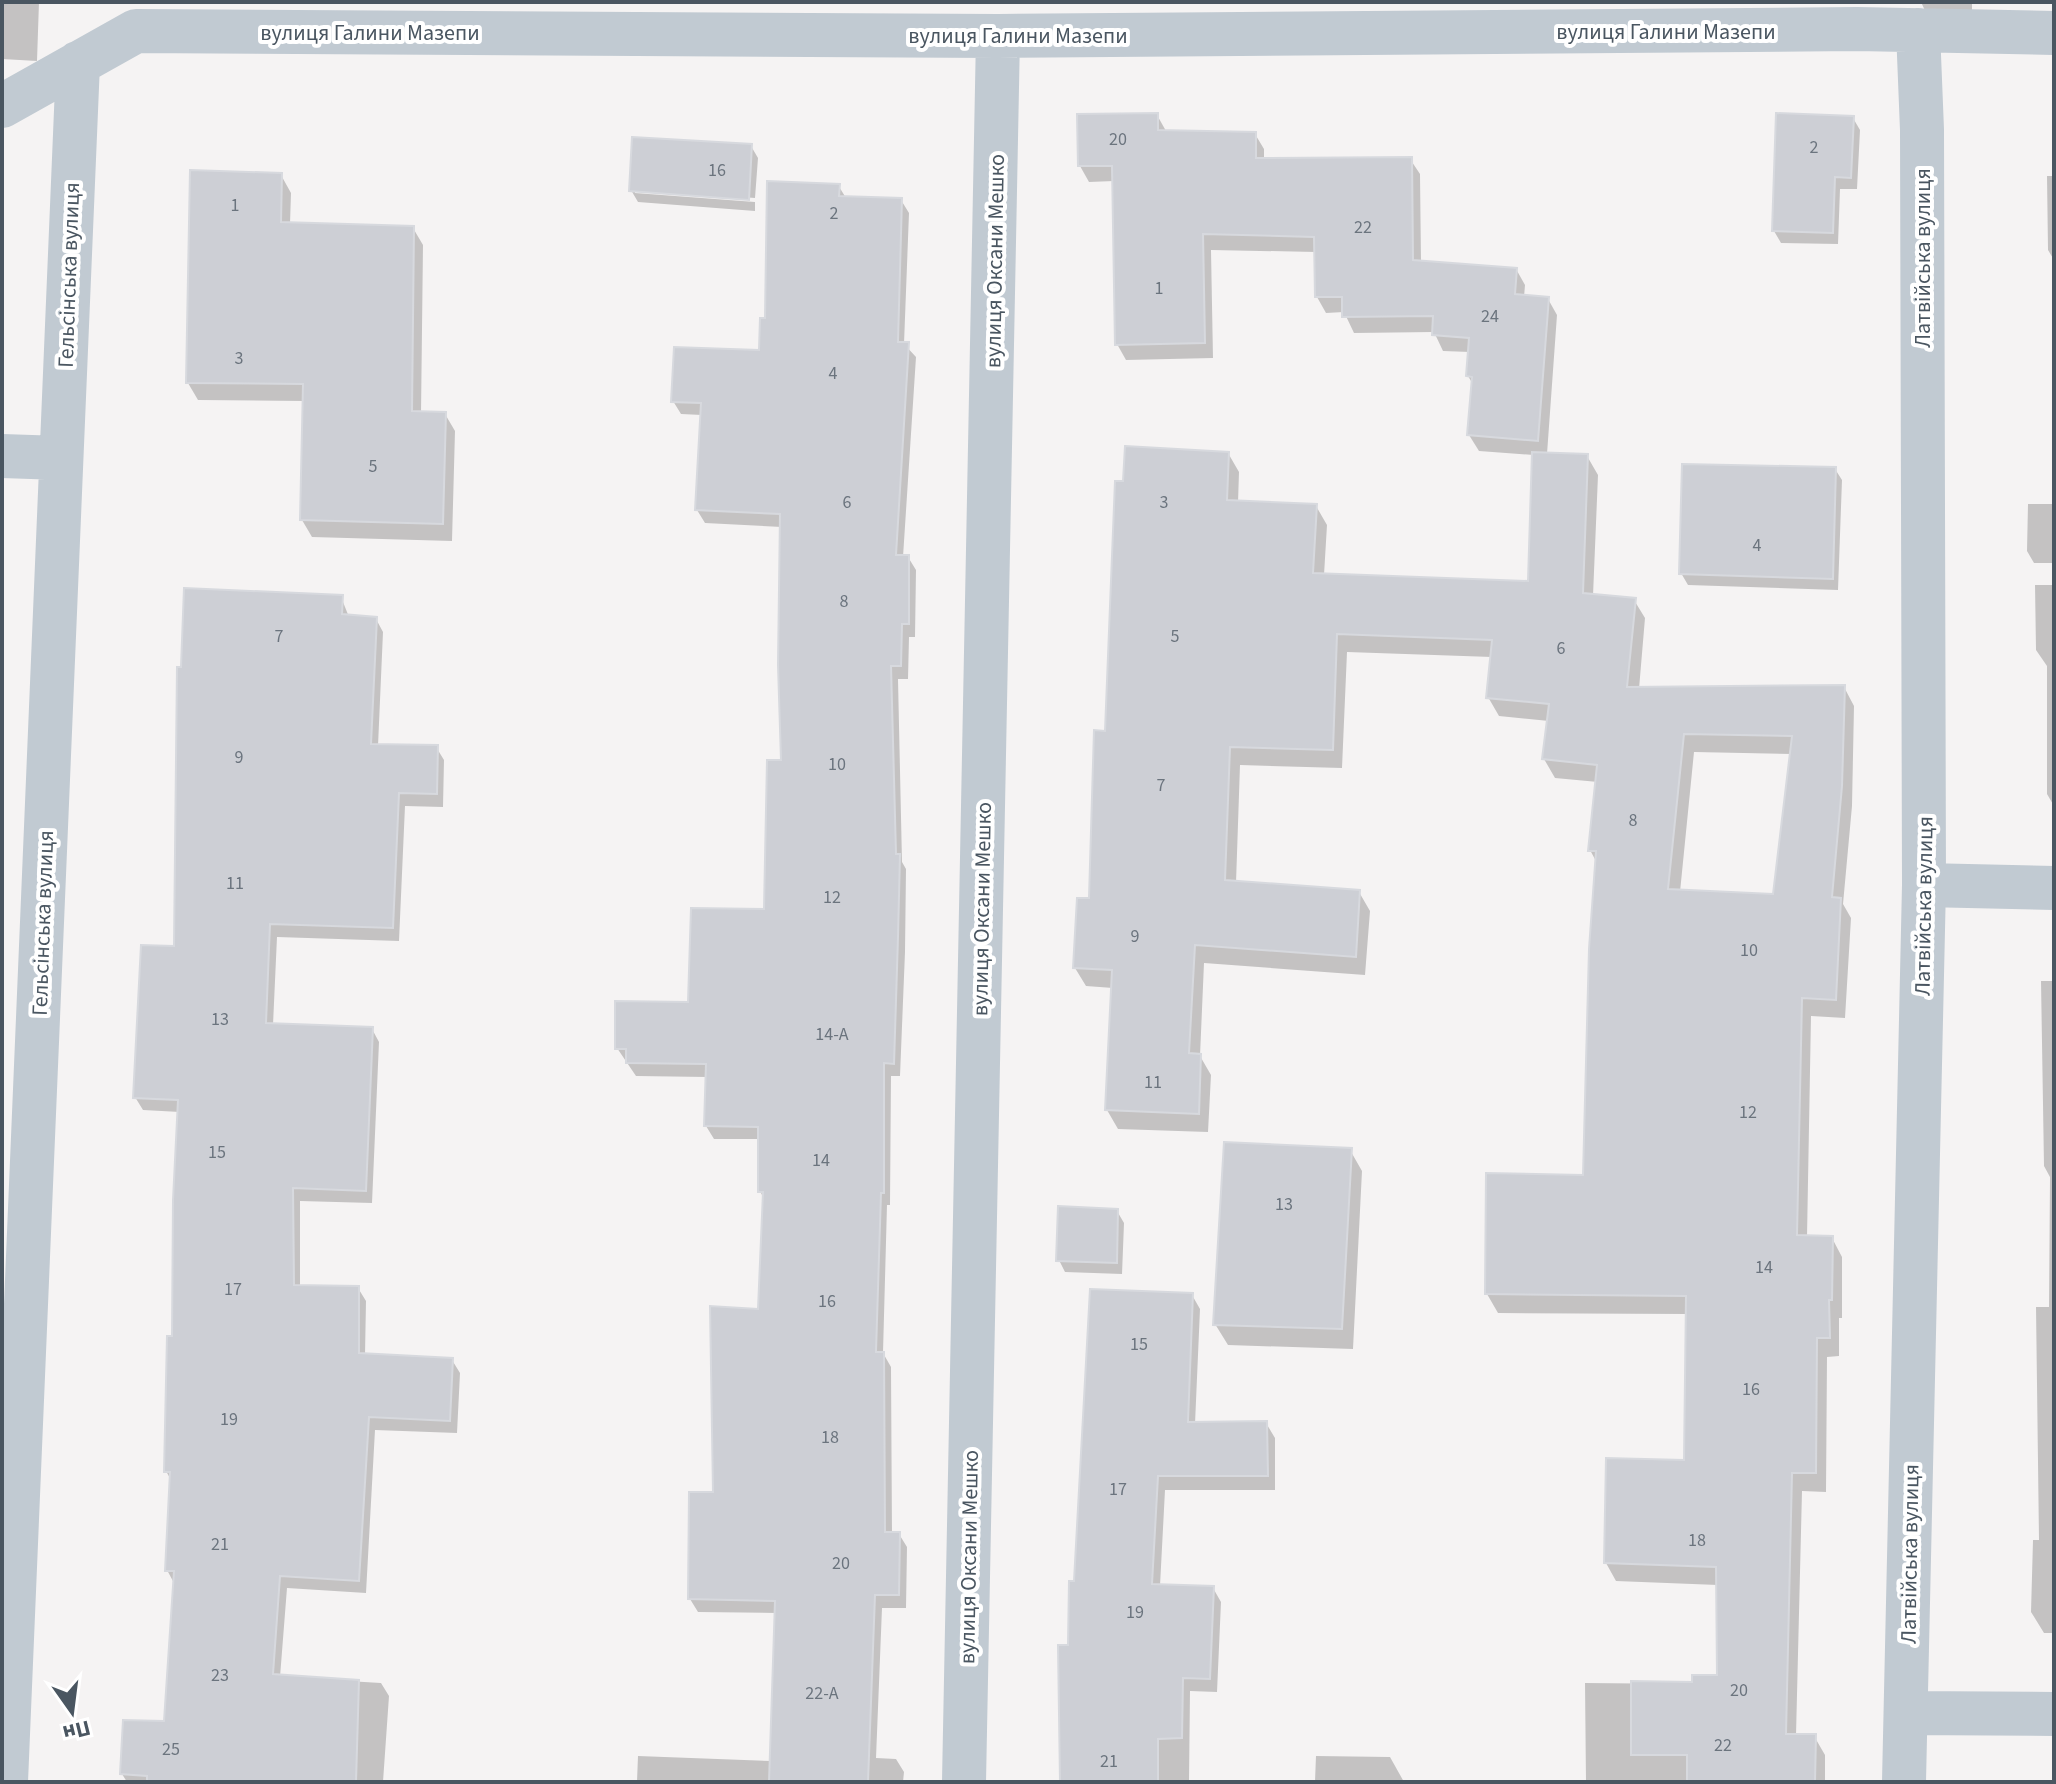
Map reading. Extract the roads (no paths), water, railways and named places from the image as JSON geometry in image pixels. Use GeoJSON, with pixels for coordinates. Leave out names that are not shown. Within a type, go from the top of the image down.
{"type":"FeatureCollection","features":[{"type":"Feature","properties":{"kind":"street","name":"вулиця Галини Мазепи"},"geometry":{"type":"LineString","coordinates":[[2,106],[78,63],[137,17],[751,18],[998,36],[1856,16],[1918,30],[2054,33]]}},
{"type":"Feature","properties":{"kind":"street","name":"Латвійська вулиця"},"geometry":{"type":"LineString","coordinates":[[1904,1782],[1924,885],[1922,130],[1918,30]]}},
{"type":"Feature","properties":{"kind":"street","name":"вулиця Оксани Мешко"},"geometry":{"type":"LineString","coordinates":[[964,1782],[998,36]]}},
{"type":"Feature","properties":{"kind":"street","name":"Гельсінська вулиця"},"geometry":{"type":"LineString","coordinates":[[6,1782],[6,1691],[78,63]]}},
{"type":"Feature","properties":{"kind":"street"},"geometry":{"type":"LineString","coordinates":[[2,456],[61,458]]}},
{"type":"Feature","properties":{"kind":"street"},"geometry":{"type":"LineString","coordinates":[[1924,885],[2054,888]]}},
{"type":"Feature","properties":{"kind":"street"},"geometry":{"type":"LineString","coordinates":[[1906,1713],[2054,1714]]}}]}
